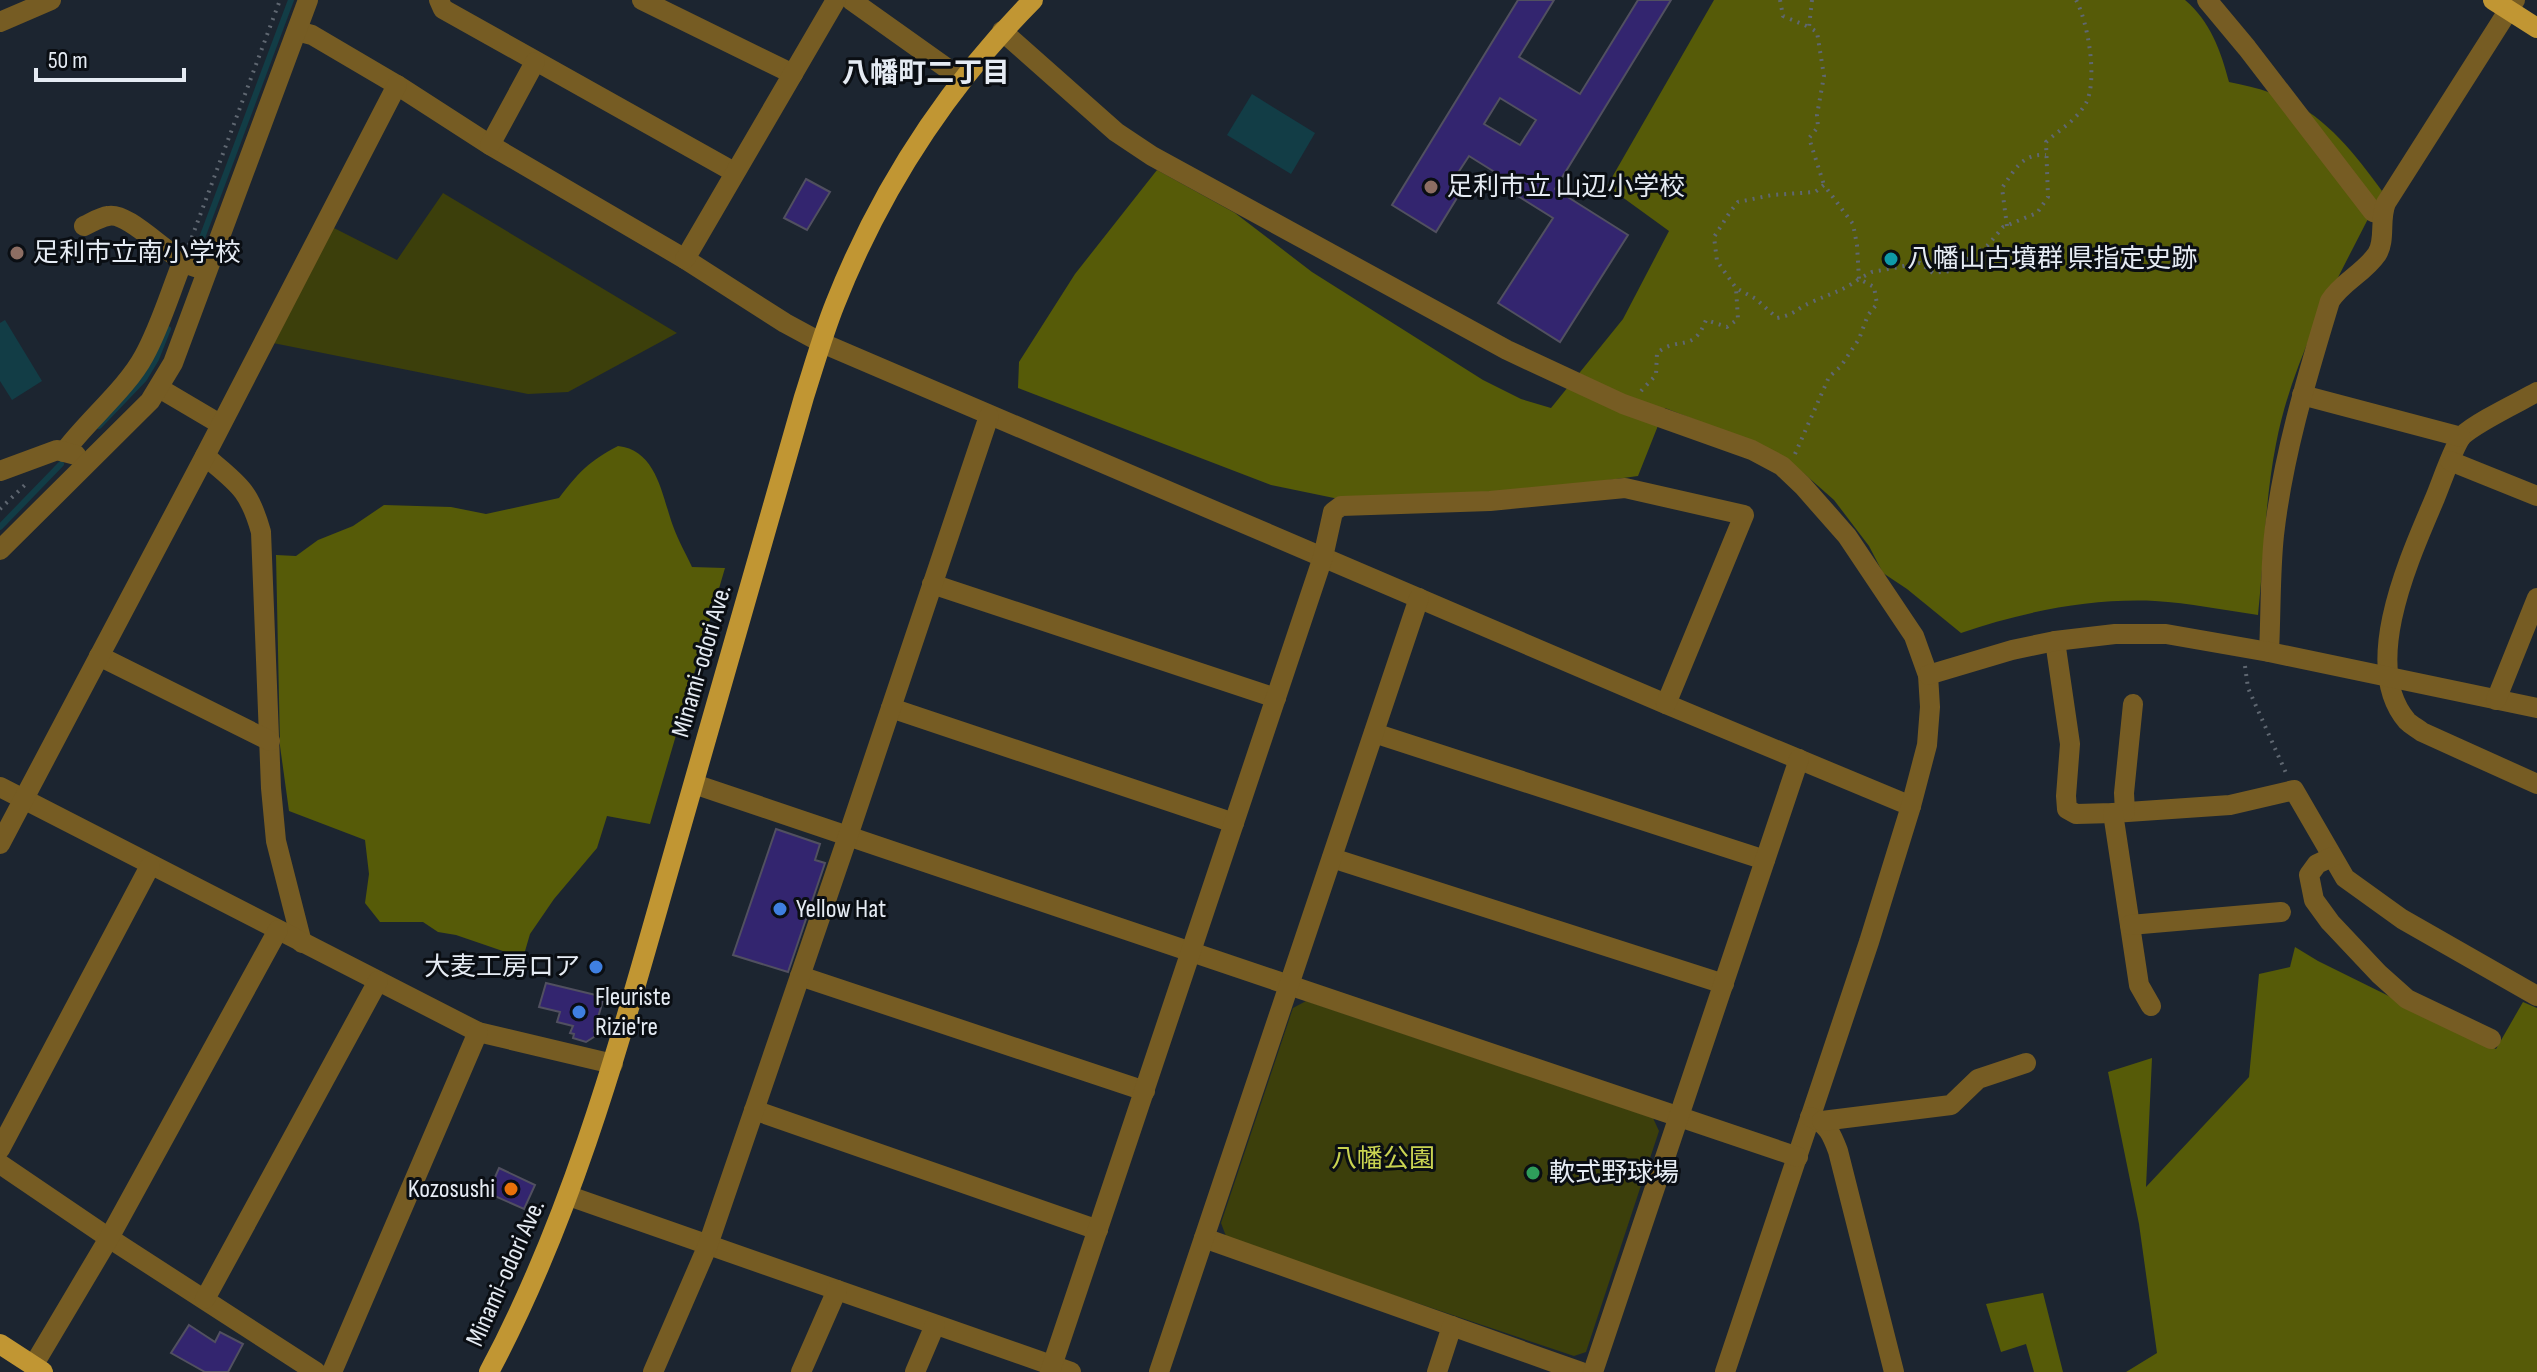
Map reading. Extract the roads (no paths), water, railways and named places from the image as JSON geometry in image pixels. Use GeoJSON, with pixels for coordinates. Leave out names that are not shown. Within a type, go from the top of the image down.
{"type":"FeatureCollection","features":[{"type":"Feature","properties":{"kind":"main road","name":"Minami-odori Ave."},"geometry":{"type":"LineString","coordinates":[[489,1372],[536,1277],[569,1196],[613,1064],[834,306],[867,233],[912,149],[962,79],[1033,0]]}},
{"type":"Feature","properties":{"kind":"main road"},"geometry":{"type":"LineString","coordinates":[[2506,3],[2537,28]]}},
{"type":"Feature","properties":{"kind":"main road"},"geometry":{"type":"LineString","coordinates":[[0,1344],[38,1369]]}},
{"type":"Feature","properties":{"kind":"street"},"geometry":{"type":"LineString","coordinates":[[3,14],[51,0]]}},
{"type":"Feature","properties":{"kind":"street"},"geometry":{"type":"LineString","coordinates":[[64,452],[133,373],[193,266],[297,31],[306,0]]}},
{"type":"Feature","properties":{"kind":"street"},"geometry":{"type":"LineString","coordinates":[[439,0],[443,9],[734,172]]}},
{"type":"Feature","properties":{"kind":"street"},"geometry":{"type":"LineString","coordinates":[[642,0],[793,74]]}},
{"type":"Feature","properties":{"kind":"street"},"geometry":{"type":"LineString","coordinates":[[685,259],[836,0]]}},
{"type":"Feature","properties":{"kind":"street"},"geometry":{"type":"LineString","coordinates":[[851,0],[962,79]]}},
{"type":"Feature","properties":{"kind":"street"},"geometry":{"type":"LineString","coordinates":[[2207,0],[2373,212],[2381,214]]}},
{"type":"Feature","properties":{"kind":"street"},"geometry":{"type":"LineString","coordinates":[[2269,652],[2274,535],[2302,395],[2330,301],[2337,290],[2379,250],[2381,214],[2506,3]]}},
{"type":"Feature","properties":{"kind":"street"},"geometry":{"type":"LineString","coordinates":[[297,31],[312,35],[397,85],[490,145],[822,343],[1911,806]]}},
{"type":"Feature","properties":{"kind":"street"},"geometry":{"type":"LineString","coordinates":[[1002,31],[1116,132],[1152,156],[1507,350],[1623,404],[1752,450],[1785,469],[1847,536],[1914,636],[1928,675],[1930,707],[1927,745],[1816,1119],[1798,1157],[1725,1372]]}},
{"type":"Feature","properties":{"kind":"street"},"geometry":{"type":"LineString","coordinates":[[490,145],[535,62]]}},
{"type":"Feature","properties":{"kind":"street"},"geometry":{"type":"LineString","coordinates":[[0,844],[397,85]]}},
{"type":"Feature","properties":{"kind":"street"},"geometry":{"type":"LineString","coordinates":[[84,226],[108,215],[122,217],[193,266]]}},
{"type":"Feature","properties":{"kind":"street"},"geometry":{"type":"LineString","coordinates":[[0,550],[150,401],[159,388],[173,363],[193,266]]}},
{"type":"Feature","properties":{"kind":"street"},"geometry":{"type":"LineString","coordinates":[[159,388],[220,424]]}},
{"type":"Feature","properties":{"kind":"street"},"geometry":{"type":"LineString","coordinates":[[2537,392],[2461,437],[2410,559],[2396,604],[2389,641],[2388,677],[2407,721],[2422,732],[2537,784]]}},
{"type":"Feature","properties":{"kind":"street"},"geometry":{"type":"LineString","coordinates":[[2302,395],[2461,437]]}},
{"type":"Feature","properties":{"kind":"street"},"geometry":{"type":"LineString","coordinates":[[653,1372],[708,1245],[989,416]]}},
{"type":"Feature","properties":{"kind":"street"},"geometry":{"type":"LineString","coordinates":[[0,471],[57,450],[76,455],[87,463]]}},
{"type":"Feature","properties":{"kind":"street"},"geometry":{"type":"LineString","coordinates":[[205,456],[243,489],[254,505],[261,532],[276,841],[302,943]]}},
{"type":"Feature","properties":{"kind":"street"},"geometry":{"type":"LineString","coordinates":[[2450,461],[2537,496]]}},
{"type":"Feature","properties":{"kind":"street"},"geometry":{"type":"LineString","coordinates":[[569,1196],[1058,1370],[1098,1230],[1323,557],[1333,512],[1341,506],[1490,501],[1625,488],[1744,515],[1666,704]]}},
{"type":"Feature","properties":{"kind":"street"},"geometry":{"type":"LineString","coordinates":[[932,584],[1276,698]]}},
{"type":"Feature","properties":{"kind":"street"},"geometry":{"type":"LineString","coordinates":[[1159,1372],[1419,598]]}},
{"type":"Feature","properties":{"kind":"street"},"geometry":{"type":"LineString","coordinates":[[2496,700],[2537,598]]}},
{"type":"Feature","properties":{"kind":"street"},"geometry":{"type":"LineString","coordinates":[[1928,675],[2012,650],[2055,641],[2115,634],[2166,634],[2269,652],[2537,708]]}},
{"type":"Feature","properties":{"kind":"street"},"geometry":{"type":"LineString","coordinates":[[2055,641],[2070,744],[2067,809],[2076,814],[2230,805],[2294,790],[2345,878],[2402,919],[2537,996]]}},
{"type":"Feature","properties":{"kind":"street"},"geometry":{"type":"LineString","coordinates":[[99,656],[270,741]]}},
{"type":"Feature","properties":{"kind":"street"},"geometry":{"type":"LineString","coordinates":[[2133,704],[2124,793],[2119,812],[2139,985],[2151,1006]]}},
{"type":"Feature","properties":{"kind":"street"},"geometry":{"type":"LineString","coordinates":[[891,708],[1234,823]]}},
{"type":"Feature","properties":{"kind":"street"},"geometry":{"type":"LineString","coordinates":[[1374,733],[1765,860]]}},
{"type":"Feature","properties":{"kind":"street"},"geometry":{"type":"LineString","coordinates":[[1593,1372],[1799,759]]}},
{"type":"Feature","properties":{"kind":"street"},"geometry":{"type":"LineString","coordinates":[[694,784],[1798,1157]]}},
{"type":"Feature","properties":{"kind":"street"},"geometry":{"type":"LineString","coordinates":[[0,787],[478,1032],[613,1064]]}},
{"type":"Feature","properties":{"kind":"street"},"geometry":{"type":"LineString","coordinates":[[2332,857],[2317,864],[2309,875],[2314,900],[2330,922],[2407,999],[2491,1039]]}},
{"type":"Feature","properties":{"kind":"street"},"geometry":{"type":"LineString","coordinates":[[1332,858],[1724,984]]}},
{"type":"Feature","properties":{"kind":"street"},"geometry":{"type":"LineString","coordinates":[[0,1149],[150,866]]}},
{"type":"Feature","properties":{"kind":"street"},"geometry":{"type":"LineString","coordinates":[[2130,925],[2281,912]]}},
{"type":"Feature","properties":{"kind":"street"},"geometry":{"type":"LineString","coordinates":[[38,1369],[278,930]]}},
{"type":"Feature","properties":{"kind":"street"},"geometry":{"type":"LineString","coordinates":[[800,976],[1145,1091]]}},
{"type":"Feature","properties":{"kind":"street"},"geometry":{"type":"LineString","coordinates":[[205,1299],[378,981]]}},
{"type":"Feature","properties":{"kind":"street"},"geometry":{"type":"LineString","coordinates":[[332,1372],[478,1032]]}},
{"type":"Feature","properties":{"kind":"street"},"geometry":{"type":"LineString","coordinates":[[1816,1119],[1951,1105],[1978,1079],[2026,1063]]}},
{"type":"Feature","properties":{"kind":"street"},"geometry":{"type":"LineString","coordinates":[[754,1110],[1098,1230]]}},
{"type":"Feature","properties":{"kind":"street"},"geometry":{"type":"LineString","coordinates":[[1816,1119],[1831,1132],[1844,1170],[1894,1372]]}},
{"type":"Feature","properties":{"kind":"street"},"geometry":{"type":"LineString","coordinates":[[0,1164],[316,1372]]}},
{"type":"Feature","properties":{"kind":"street"},"geometry":{"type":"LineString","coordinates":[[1204,1238],[1581,1372]]}},
{"type":"Feature","properties":{"kind":"street"},"geometry":{"type":"LineString","coordinates":[[801,1372],[837,1290]]}},
{"type":"Feature","properties":{"kind":"street"},"geometry":{"type":"LineString","coordinates":[[915,1372],[935,1325]]}},
{"type":"Feature","properties":{"kind":"street"},"geometry":{"type":"LineString","coordinates":[[1437,1372],[1452,1326]]}},
{"type":"Feature","properties":{"kind":"water"},"geometry":{"type":"Polygon","coordinates":[[[1252,94],[1315,133],[1291,174],[1227,135],[1252,94]]]}},
{"type":"Feature","properties":{"kind":"water"},"geometry":{"type":"Polygon","coordinates":[[[5,320],[42,381],[12,400],[0,381],[0,323],[5,320]]]}},
{"type":"Feature","properties":{"kind":"waterway"},"geometry":{"type":"LineString","coordinates":[[193,262],[291,0]]}},
{"type":"Feature","properties":{"kind":"waterway"},"geometry":{"type":"LineString","coordinates":[[99,426],[144,379],[168,329]]}},
{"type":"Feature","properties":{"kind":"waterway"},"geometry":{"type":"LineString","coordinates":[[0,527],[61,464]]}},
{"type":"Feature","properties":{"kind":"place","name":"足利市立 山辺小学校"},"geometry":{"type":"Point","coordinates":[1431,187]}},
{"type":"Feature","properties":{"kind":"place","name":"足利市立南小学校"},"geometry":{"type":"Point","coordinates":[17,253]}},
{"type":"Feature","properties":{"kind":"place","name":"八幡山古墳群 県指定史跡"},"geometry":{"type":"Point","coordinates":[1891,259]}},
{"type":"Feature","properties":{"kind":"place","name":"Yellow Hat"},"geometry":{"type":"Point","coordinates":[780,909]}},
{"type":"Feature","properties":{"kind":"place","name":"大麦工房ロア"},"geometry":{"type":"Point","coordinates":[596,967]}},
{"type":"Feature","properties":{"kind":"place","name":"Fleuriste Rizie're"},"geometry":{"type":"Point","coordinates":[579,1012]}},
{"type":"Feature","properties":{"kind":"place","name":"軟式野球場"},"geometry":{"type":"Point","coordinates":[1533,1173]}},
{"type":"Feature","properties":{"kind":"place","name":"Kozosushi"},"geometry":{"type":"Point","coordinates":[511,1189]}},
{"type":"Feature","properties":{"kind":"district","name":"八幡町二丁目"},"geometry":{"type":"Point","coordinates":[926,73]}},
{"type":"Feature","properties":{"kind":"park label","name":"八幡公園"},"geometry":{"type":"Point","coordinates":[1383,1159]}}]}
